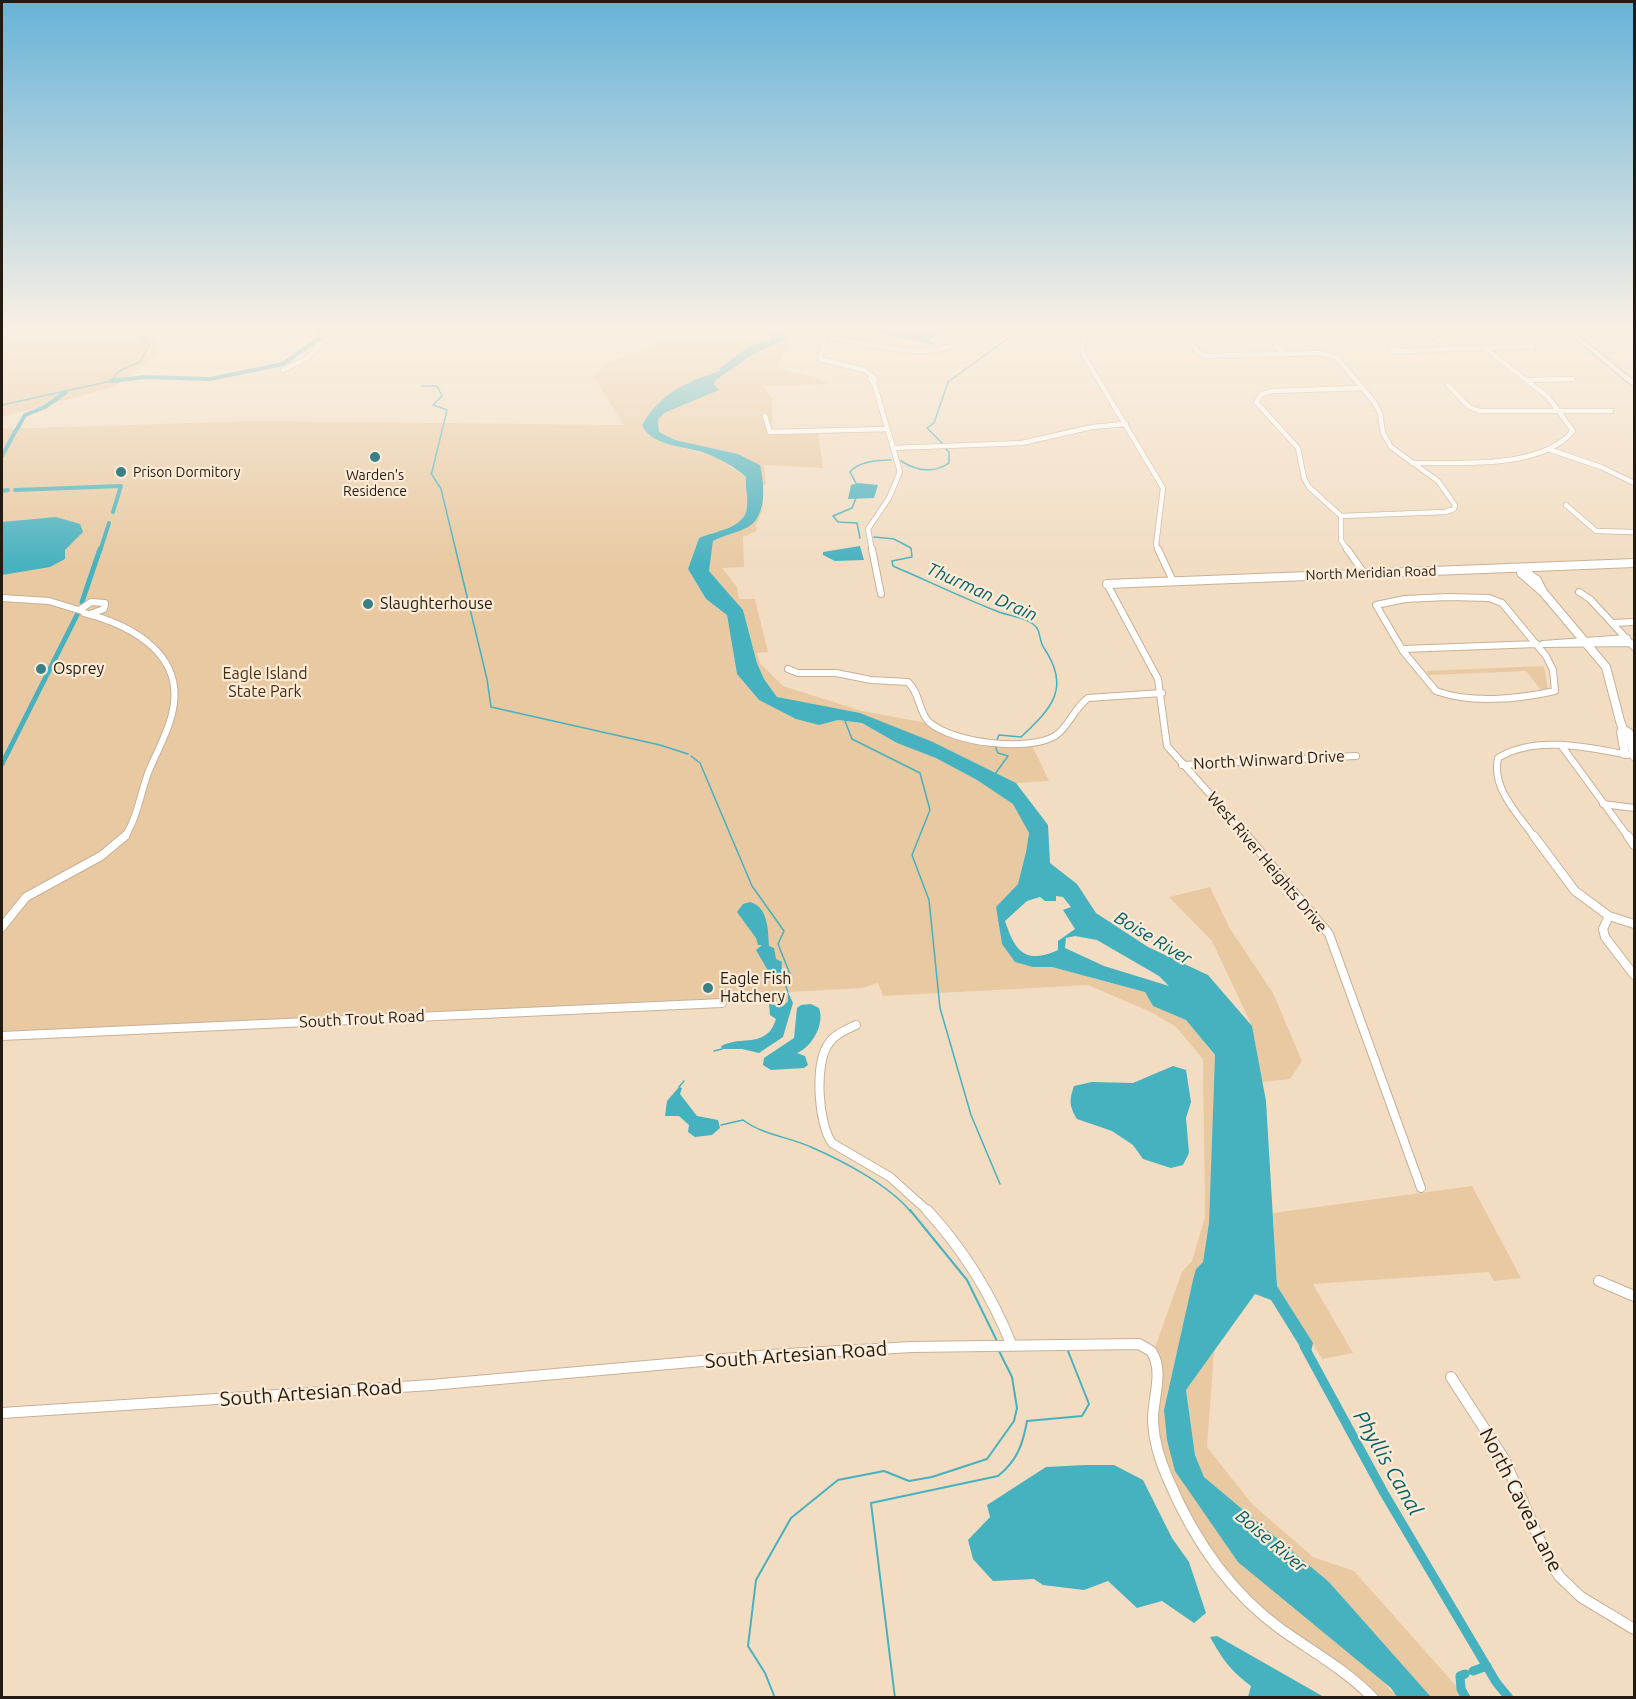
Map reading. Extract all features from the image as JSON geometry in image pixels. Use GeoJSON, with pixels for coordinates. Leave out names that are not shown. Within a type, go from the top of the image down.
{"type":"FeatureCollection","features":[{"type":"Feature","properties":{"kind":"street"},"geometry":{"type":"LineString","coordinates":[[881,409],[900,472],[889,498],[868,529],[881,594]]}},
{"type":"Feature","properties":{"kind":"street"},"geometry":{"type":"LineString","coordinates":[[1118,409],[1163,488],[1156,545],[1173,581]]}},
{"type":"Feature","properties":{"kind":"street"},"geometry":{"type":"LineString","coordinates":[[1261,409],[1299,448],[1302,471],[1309,487],[1341,516],[1343,522],[1340,538],[1364,573]]}},
{"type":"Feature","properties":{"kind":"street"},"geometry":{"type":"LineString","coordinates":[[1341,516],[1445,512],[1454,509],[1455,505],[1449,493],[1435,478],[1412,463],[1386,441],[1378,409]]}},
{"type":"Feature","properties":{"kind":"street"},"geometry":{"type":"LineString","coordinates":[[1475,409],[1611,411]]}},
{"type":"Feature","properties":{"kind":"street"},"geometry":{"type":"LineString","coordinates":[[1412,463],[1495,460],[1548,449],[1564,442],[1573,430],[1559,409]]}},
{"type":"Feature","properties":{"kind":"street"},"geometry":{"type":"LineString","coordinates":[[765,416],[768,431],[775,433],[887,429]]}},
{"type":"Feature","properties":{"kind":"street"},"geometry":{"type":"LineString","coordinates":[[893,448],[1022,443],[1092,428],[1126,424]]}},
{"type":"Feature","properties":{"kind":"street"},"geometry":{"type":"LineString","coordinates":[[1548,449],[1601,467],[1635,483]]}},
{"type":"Feature","properties":{"kind":"street"},"geometry":{"type":"LineString","coordinates":[[1566,505],[1596,531],[1635,532]]}},
{"type":"Feature","properties":{"kind":"street","name":"North Meridian Road"},"geometry":{"type":"LineString","coordinates":[[1107,584],[1635,563]]}},
{"type":"Feature","properties":{"kind":"street"},"geometry":{"type":"LineString","coordinates":[[1522,569],[1521,573],[1524,577],[1543,592],[1606,667],[1623,729],[1621,732],[1625,754]]}},
{"type":"Feature","properties":{"kind":"street","name":"West River Heights Drive"},"geometry":{"type":"LineString","coordinates":[[1107,584],[1158,679],[1162,693],[1167,746],[1290,884],[1329,934],[1421,1188]]}},
{"type":"Feature","properties":{"kind":"street"},"geometry":{"type":"LineString","coordinates":[[1579,592],[1590,599],[1631,643]]}},
{"type":"Feature","properties":{"kind":"street"},"geometry":{"type":"LineString","coordinates":[[1448,597],[1496,599],[1536,644],[1553,670],[1555,691],[1501,697],[1438,692],[1403,649],[1376,606],[1378,603],[1448,597]]}},
{"type":"Feature","properties":{"kind":"street"},"geometry":{"type":"LineString","coordinates":[[2,598],[36,599],[66,606],[106,618],[144,637],[164,657],[175,685],[171,717],[125,837],[103,853],[30,893],[18,904],[2,927]]}},
{"type":"Feature","properties":{"kind":"street"},"geometry":{"type":"LineString","coordinates":[[66,606],[103,602],[106,605],[104,609],[106,618]]}},
{"type":"Feature","properties":{"kind":"street"},"geometry":{"type":"LineString","coordinates":[[82,611],[86,605]]}},
{"type":"Feature","properties":{"kind":"street"},"geometry":{"type":"LineString","coordinates":[[90,614],[104,609]]}},
{"type":"Feature","properties":{"kind":"street"},"geometry":{"type":"LineString","coordinates":[[1613,623],[1635,622]]}},
{"type":"Feature","properties":{"kind":"street"},"geometry":{"type":"LineString","coordinates":[[1403,649],[1587,642],[1631,643]]}},
{"type":"Feature","properties":{"kind":"street"},"geometry":{"type":"LineString","coordinates":[[788,669],[798,673],[836,673],[871,680],[908,682],[917,693],[924,717],[934,726],[945,733],[959,737],[995,742],[1029,743],[1053,738],[1088,698],[1162,693]]}},
{"type":"Feature","properties":{"kind":"street"},"geometry":{"type":"LineString","coordinates":[[1623,729],[1629,733],[1635,756],[1561,745],[1513,749],[1500,757],[1496,762],[1495,771],[1539,844],[1576,893],[1589,904],[1609,915],[1635,924]]}},
{"type":"Feature","properties":{"kind":"street"},"geometry":{"type":"LineString","coordinates":[[1561,745],[1635,845]]}},
{"type":"Feature","properties":{"kind":"street","name":"North Winward Drive"},"geometry":{"type":"LineString","coordinates":[[1182,765],[1356,756]]}},
{"type":"Feature","properties":{"kind":"street"},"geometry":{"type":"LineString","coordinates":[[1603,804],[1626,805],[1635,808]]}},
{"type":"Feature","properties":{"kind":"street"},"geometry":{"type":"LineString","coordinates":[[1609,915],[1603,929],[1605,937],[1635,975]]}},
{"type":"Feature","properties":{"kind":"street","name":"South Trout Road"},"geometry":{"type":"LineString","coordinates":[[2,1036],[722,1002]]}},
{"type":"Feature","properties":{"kind":"street"},"geometry":{"type":"LineString","coordinates":[[856,1025],[832,1035],[821,1059],[818,1074],[826,1136],[832,1143],[906,1189],[935,1220],[968,1263],[992,1302],[1012,1346]]}},
{"type":"Feature","properties":{"kind":"street"},"geometry":{"type":"LineString","coordinates":[[1599,1281],[1635,1296]]}},
{"type":"Feature","properties":{"kind":"street","name":"South Artesian Road"},"geometry":{"type":"LineString","coordinates":[[2,1413],[431,1385],[770,1355],[912,1347],[1128,1342],[1148,1347],[1156,1360],[1153,1406],[1155,1444],[1181,1509],[1201,1546],[1242,1597],[1280,1628],[1348,1674],[1373,1698]]}},
{"type":"Feature","properties":{"kind":"street","name":"North Cavea Lane"},"geometry":{"type":"LineString","coordinates":[[1451,1377],[1504,1460],[1548,1559],[1560,1577],[1581,1597],[1635,1629]]}},
{"type":"Feature","properties":{"kind":"green space"},"geometry":{"type":"Polygon","coordinates":[[[2,409],[31,409],[2,417],[2,409]]]}},
{"type":"Feature","properties":{"kind":"green space","name":"Eagle Island State Park"},"geometry":{"type":"Polygon","coordinates":[[[614,409],[653,409],[642,425],[680,447],[716,457],[746,477],[746,513],[742,519],[729,528],[699,538],[688,569],[706,599],[727,615],[737,674],[759,700],[796,719],[819,725],[838,720],[862,723],[897,743],[936,758],[977,780],[1014,804],[1029,833],[1018,884],[996,907],[1002,944],[1033,967],[1052,967],[1145,992],[1153,1006],[1186,1020],[1215,1056],[1209,1223],[1203,1262],[1196,1269],[1164,1410],[1167,1440],[1397,1697],[1373,1697],[1280,1628],[1201,1546],[1155,1444],[1153,1353],[1182,1272],[1192,1261],[1205,1217],[1203,1059],[1176,1027],[1151,1012],[1088,985],[883,996],[878,983],[862,988],[788,992],[788,1001],[2,1036],[2,429],[254,421],[624,425],[614,409]]]}},
{"type":"Feature","properties":{"kind":"green space"},"geometry":{"type":"Polygon","coordinates":[[[672,409],[772,409],[772,434],[818,433],[823,468],[764,465],[766,483],[763,486],[763,509],[756,525],[757,531],[743,537],[744,567],[722,568],[737,587],[739,599],[755,599],[768,652],[757,653],[760,663],[783,686],[862,711],[927,723],[949,736],[998,742],[1031,743],[1049,781],[1016,783],[933,742],[777,697],[764,679],[757,663],[743,610],[709,571],[713,541],[754,523],[762,509],[762,483],[737,454],[675,440],[659,432],[658,420],[664,413],[672,409]]]}},
{"type":"Feature","properties":{"kind":"green space"},"geometry":{"type":"Polygon","coordinates":[[[1544,666],[1548,689],[1540,689],[1526,671],[1429,675],[1426,671],[1544,666]]]}},
{"type":"Feature","properties":{"kind":"green space"},"geometry":{"type":"Polygon","coordinates":[[[1210,887],[1229,927],[1273,993],[1302,1061],[1290,1079],[1262,1082],[1252,1026],[1212,941],[1169,897],[1210,887]]]}},
{"type":"Feature","properties":{"kind":"green space"},"geometry":{"type":"Polygon","coordinates":[[[1472,1186],[1521,1278],[1494,1281],[1489,1272],[1313,1284],[1353,1353],[1322,1359],[1277,1286],[1273,1213],[1472,1186]]]}},
{"type":"Feature","properties":{"kind":"green space"},"geometry":{"type":"Polygon","coordinates":[[[1214,1351],[1207,1447],[1252,1504],[1313,1557],[1354,1571],[1466,1697],[1431,1697],[1329,1582],[1204,1477],[1195,1455],[1186,1390],[1214,1351]]]}},
{"type":"Feature","properties":{"kind":"water","name":"Boise River"},"geometry":{"type":"Polygon","coordinates":[[[653,409],[673,409],[664,413],[658,420],[659,432],[675,440],[738,454],[760,465],[763,498],[759,515],[748,527],[713,541],[709,571],[743,610],[757,663],[764,679],[777,697],[860,713],[933,742],[1016,783],[1048,825],[1050,863],[1077,884],[1096,913],[1148,947],[1208,975],[1252,1026],[1266,1101],[1277,1286],[1313,1343],[1311,1352],[1304,1353],[1271,1300],[1255,1294],[1186,1390],[1195,1455],[1204,1477],[1329,1582],[1431,1697],[1397,1697],[1391,1688],[1238,1562],[1175,1471],[1167,1440],[1164,1410],[1193,1280],[1196,1269],[1203,1262],[1209,1223],[1215,1055],[1186,1020],[1153,1006],[1145,992],[1052,967],[1033,967],[1015,962],[1002,944],[996,907],[1018,884],[1026,852],[1029,833],[1013,804],[977,780],[936,758],[897,743],[862,723],[838,720],[819,725],[796,719],[759,700],[737,674],[727,615],[706,599],[688,569],[699,538],[729,528],[742,519],[746,513],[746,477],[705,453],[670,445],[653,438],[642,425],[653,409]],[[1056,896],[1056,901],[1045,901],[1040,897],[1027,901],[1005,921],[1017,947],[1023,952],[1037,956],[1058,950],[1058,941],[1075,929],[1063,910],[1071,907],[1063,897],[1056,896]],[[1075,936],[1066,938],[1065,948],[1104,966],[1169,986],[1159,976],[1097,940],[1075,936]]]}},
{"type":"Feature","properties":{"kind":"water"},"geometry":{"type":"Polygon","coordinates":[[[859,483],[878,485],[874,498],[848,499],[851,485],[859,483]]]}},
{"type":"Feature","properties":{"kind":"water"},"geometry":{"type":"Polygon","coordinates":[[[56,517],[80,524],[83,532],[65,550],[65,559],[50,567],[2,575],[2,522],[56,517]]]}},
{"type":"Feature","properties":{"kind":"water"},"geometry":{"type":"Polygon","coordinates":[[[860,546],[864,560],[835,561],[823,555],[823,552],[860,546]]]}},
{"type":"Feature","properties":{"kind":"water"},"geometry":{"type":"Polygon","coordinates":[[[750,902],[761,909],[764,914],[768,927],[769,946],[774,948],[776,959],[782,962],[781,974],[770,974],[756,950],[762,945],[758,945],[756,938],[737,912],[743,904],[750,902]]]}},
{"type":"Feature","properties":{"kind":"water"},"geometry":{"type":"Polygon","coordinates":[[[788,992],[793,1003],[783,1037],[759,1053],[742,1049],[722,1049],[721,1046],[729,1043],[753,1040],[767,1034],[776,1019],[770,1015],[769,1004],[783,1006],[788,1001],[788,992]]]}},
{"type":"Feature","properties":{"kind":"water"},"geometry":{"type":"Polygon","coordinates":[[[811,1004],[819,1008],[819,1028],[808,1046],[797,1053],[805,1056],[808,1065],[804,1068],[771,1070],[763,1065],[764,1058],[794,1038],[797,1008],[811,1004]]]}},
{"type":"Feature","properties":{"kind":"water"},"geometry":{"type":"Polygon","coordinates":[[[1173,1066],[1186,1070],[1191,1102],[1186,1118],[1189,1153],[1183,1165],[1171,1168],[1143,1159],[1133,1145],[1112,1131],[1077,1119],[1072,1110],[1071,1099],[1074,1086],[1092,1082],[1133,1083],[1173,1066]]]}},
{"type":"Feature","properties":{"kind":"water"},"geometry":{"type":"Polygon","coordinates":[[[679,1087],[682,1088],[680,1094],[697,1116],[718,1120],[720,1128],[712,1135],[695,1137],[688,1132],[689,1125],[679,1116],[665,1116],[667,1101],[679,1087]]]}},
{"type":"Feature","properties":{"kind":"water"},"geometry":{"type":"Polygon","coordinates":[[[1114,1465],[1143,1480],[1172,1538],[1189,1562],[1206,1613],[1194,1623],[1162,1601],[1137,1608],[1108,1581],[1084,1590],[1043,1585],[1034,1579],[993,1581],[973,1559],[968,1540],[990,1517],[987,1505],[1046,1467],[1114,1465]]]}},
{"type":"Feature","properties":{"kind":"water"},"geometry":{"type":"Polygon","coordinates":[[[1217,1636],[1324,1697],[1248,1697],[1251,1686],[1232,1670],[1223,1658],[1210,1637],[1217,1636]]]}},
{"type":"Feature","properties":{"kind":"waterway"},"geometry":{"type":"LineString","coordinates":[[17,429],[25,415],[39,409]]}},
{"type":"Feature","properties":{"kind":"waterway"},"geometry":{"type":"LineString","coordinates":[[432,472],[447,410],[445,409]]}},
{"type":"Feature","properties":{"kind":"waterway","name":"Thurman Drain"},"geometry":{"type":"LineString","coordinates":[[939,409],[934,423],[927,428],[942,443]]}},
{"type":"Feature","properties":{"kind":"waterway"},"geometry":{"type":"LineString","coordinates":[[2,456],[16,430]]}},
{"type":"Feature","properties":{"kind":"waterway","name":"Thurman Drain"},"geometry":{"type":"LineString","coordinates":[[901,461],[919,469],[937,469],[949,463],[949,452],[946,449]]}},
{"type":"Feature","properties":{"kind":"waterway","name":"Thurman Drain"},"geometry":{"type":"LineString","coordinates":[[857,485],[850,472],[858,466],[869,462],[891,460]]}},
{"type":"Feature","properties":{"kind":"waterway"},"geometry":{"type":"LineString","coordinates":[[431,473],[441,489],[487,679],[491,707],[660,745],[688,754]]}},
{"type":"Feature","properties":{"kind":"waterway"},"geometry":{"type":"LineString","coordinates":[[15,490],[121,486],[113,512]]}},
{"type":"Feature","properties":{"kind":"waterway"},"geometry":{"type":"LineString","coordinates":[[2,491],[8,490]]}},
{"type":"Feature","properties":{"kind":"waterway","name":"Thurman Drain"},"geometry":{"type":"LineString","coordinates":[[856,498],[852,508],[833,516],[838,522],[857,523],[860,538]]}},
{"type":"Feature","properties":{"kind":"waterway"},"geometry":{"type":"LineString","coordinates":[[100,551],[109,523]]}},
{"type":"Feature","properties":{"kind":"waterway","name":"Thurman Drain"},"geometry":{"type":"LineString","coordinates":[[874,537],[894,539],[911,548],[912,557],[892,561],[893,566],[986,607],[1025,620],[1038,629],[1042,645],[1052,662],[1056,675],[1057,686],[1054,697],[1049,707],[1021,737],[999,735],[996,742]]}},
{"type":"Feature","properties":{"kind":"waterway"},"geometry":{"type":"LineString","coordinates":[[82,602],[100,549]]}},
{"type":"Feature","properties":{"kind":"waterway"},"geometry":{"type":"LineString","coordinates":[[2,764],[78,613]]}},
{"type":"Feature","properties":{"kind":"waterway"},"geometry":{"type":"LineString","coordinates":[[845,721],[852,739],[920,773],[930,810],[912,855],[929,900],[940,1008],[971,1115],[1000,1184]]}},
{"type":"Feature","properties":{"kind":"waterway","name":"Thurman Drain"},"geometry":{"type":"LineString","coordinates":[[995,746],[998,753],[1008,756],[995,774]]}},
{"type":"Feature","properties":{"kind":"waterway"},"geometry":{"type":"LineString","coordinates":[[691,756],[700,763],[752,886],[784,931],[778,944],[790,974],[785,985]]}},
{"type":"Feature","properties":{"kind":"waterway"},"geometry":{"type":"LineString","coordinates":[[781,974],[785,985]]}},
{"type":"Feature","properties":{"kind":"waterway"},"geometry":{"type":"LineString","coordinates":[[785,985],[788,992]]}},
{"type":"Feature","properties":{"kind":"waterway"},"geometry":{"type":"LineString","coordinates":[[714,1051],[722,1049]]}},
{"type":"Feature","properties":{"kind":"waterway"},"geometry":{"type":"LineString","coordinates":[[679,1087],[684,1081]]}},
{"type":"Feature","properties":{"kind":"waterway"},"geometry":{"type":"LineString","coordinates":[[721,1125],[743,1120],[759,1129],[824,1153],[878,1183],[891,1192],[911,1212]]}},
{"type":"Feature","properties":{"kind":"waterway"},"geometry":{"type":"LineString","coordinates":[[910,1210],[967,1280],[997,1341]]}},
{"type":"Feature","properties":{"kind":"waterway","name":"Phyllis Canal"},"geometry":{"type":"LineString","coordinates":[[1304,1346],[1384,1493],[1487,1666]]}},
{"type":"Feature","properties":{"kind":"waterway"},"geometry":{"type":"LineString","coordinates":[[775,1698],[765,1673],[748,1646],[756,1580],[791,1518],[838,1480],[884,1471],[909,1481],[932,1477],[987,1459],[1014,1421],[1017,1408],[1012,1377],[999,1351]]}},
{"type":"Feature","properties":{"kind":"waterway"},"geometry":{"type":"LineString","coordinates":[[895,1698],[871,1503],[998,1476],[1018,1452],[1027,1421],[1082,1416],[1089,1404],[1068,1351]]}},
{"type":"Feature","properties":{"kind":"waterway"},"geometry":{"type":"LineString","coordinates":[[1473,1671],[1487,1666]]}},
{"type":"Feature","properties":{"kind":"waterway","name":"Phyllis Canal"},"geometry":{"type":"LineString","coordinates":[[1487,1666],[1509,1698]]}},
{"type":"Feature","properties":{"kind":"waterway"},"geometry":{"type":"LineString","coordinates":[[1465,1674],[1460,1676],[1461,1689],[1466,1698]]}},
{"type":"Feature","properties":{"kind":"place","name":"Warden's Residence"},"geometry":{"type":"Point","coordinates":[375,457]}},
{"type":"Feature","properties":{"kind":"place","name":"Prison Dormitory"},"geometry":{"type":"Point","coordinates":[121,472]}},
{"type":"Feature","properties":{"kind":"place","name":"Slaughterhouse"},"geometry":{"type":"Point","coordinates":[368,604]}},
{"type":"Feature","properties":{"kind":"place","name":"Osprey"},"geometry":{"type":"Point","coordinates":[41,669]}},
{"type":"Feature","properties":{"kind":"place","name":"Eagle Fish Hatchery"},"geometry":{"type":"Point","coordinates":[708,988]}}]}
